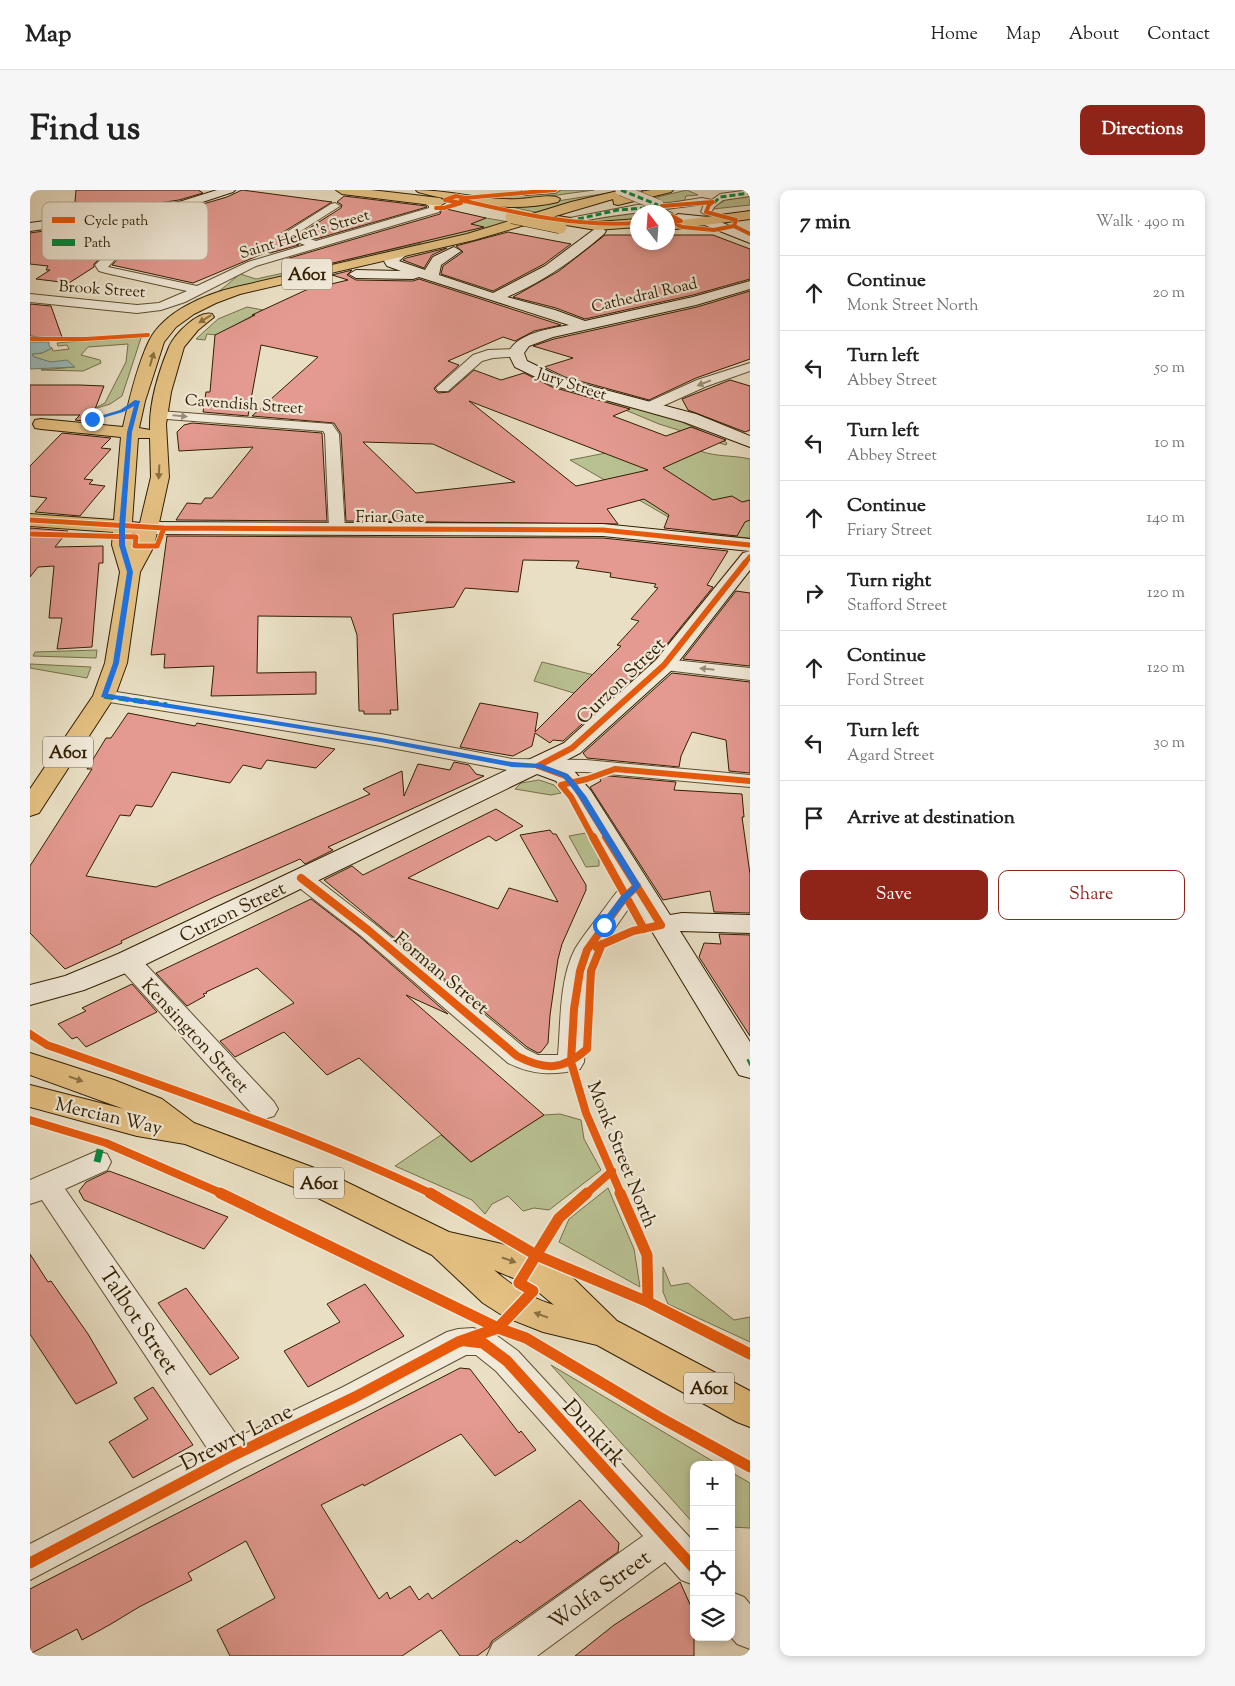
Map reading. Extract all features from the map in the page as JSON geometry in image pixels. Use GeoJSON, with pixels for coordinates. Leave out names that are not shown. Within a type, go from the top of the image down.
{"type":"FeatureCollection","features":[{"type":"Feature","properties":{"kind":"main road"},"geometry":{"type":"LineString","coordinates":[[342,190],[423,195],[517,215],[568,223],[596,226],[630,224]]}},
{"type":"Feature","properties":{"kind":"main road"},"geometry":{"type":"LineString","coordinates":[[462,203],[528,203],[610,190]]}},
{"type":"Feature","properties":{"kind":"main road","name":"A601"},"geometry":{"type":"LineString","coordinates":[[30,808],[104,696],[116,663],[130,572],[144,546],[160,476],[158,439],[162,392],[177,346],[196,324],[215,312],[241,302],[356,274],[575,205],[636,190]]}},
{"type":"Feature","properties":{"kind":"main road","name":"A601"},"geometry":{"type":"LineString","coordinates":[[130,572],[122,545],[122,527],[130,432],[137,401],[157,341],[174,322],[189,311],[217,298],[397,260],[454,250],[574,212],[667,190]]}},
{"type":"Feature","properties":{"kind":"main road"},"geometry":{"type":"LineString","coordinates":[[675,219],[750,209]]}},
{"type":"Feature","properties":{"kind":"main road"},"geometry":{"type":"LineString","coordinates":[[675,220],[707,216],[750,215]]}},
{"type":"Feature","properties":{"kind":"main road"},"geometry":{"type":"LineString","coordinates":[[568,223],[600,231],[630,229]]}},
{"type":"Feature","properties":{"kind":"main road"},"geometry":{"type":"LineString","coordinates":[[36,424],[83,420],[114,414],[130,408],[137,401]]}},
{"type":"Feature","properties":{"kind":"main road"},"geometry":{"type":"LineString","coordinates":[[36,424],[130,432],[153,435],[158,439]]}},
{"type":"Feature","properties":{"kind":"main road","name":"Friar Gate"},"geometry":{"type":"LineString","coordinates":[[30,520],[148,528]]}},
{"type":"Feature","properties":{"kind":"main road","name":"Mercian Way"},"geometry":{"type":"LineString","coordinates":[[30,1064],[150,1107],[189,1133]]}},
{"type":"Feature","properties":{"kind":"main road","name":"Mercian Way"},"geometry":{"type":"LineString","coordinates":[[30,1096],[137,1124],[189,1133],[316,1182],[444,1245],[496,1293],[518,1306],[543,1317],[605,1332],[750,1410]]}},
{"type":"Feature","properties":{"kind":"street"},"geometry":{"type":"LineString","coordinates":[[190,202],[225,190]]}},
{"type":"Feature","properties":{"kind":"street"},"geometry":{"type":"LineString","coordinates":[[518,191],[555,190]]}},
{"type":"Feature","properties":{"kind":"street"},"geometry":{"type":"LineString","coordinates":[[621,190],[658,205]]}},
{"type":"Feature","properties":{"kind":"street"},"geometry":{"type":"LineString","coordinates":[[750,193],[720,197],[709,205],[707,216],[750,239]]}},
{"type":"Feature","properties":{"kind":"street","name":"Saint Helen's Street"},"geometry":{"type":"LineString","coordinates":[[198,290],[252,264],[434,210],[434,204],[423,195]]}},
{"type":"Feature","properties":{"kind":"street"},"geometry":{"type":"LineString","coordinates":[[668,205],[702,201],[714,203]]}},
{"type":"Feature","properties":{"kind":"street"},"geometry":{"type":"LineString","coordinates":[[316,245],[286,236],[336,206]]}},
{"type":"Feature","properties":{"kind":"street"},"geometry":{"type":"LineString","coordinates":[[568,223],[618,210],[630,209]]}},
{"type":"Feature","properties":{"kind":"street"},"geometry":{"type":"LineString","coordinates":[[494,297],[514,290],[550,270],[572,255],[600,231]]}},
{"type":"Feature","properties":{"kind":"street"},"geometry":{"type":"LineString","coordinates":[[432,276],[432,267],[435,262],[454,250]]}},
{"type":"Feature","properties":{"kind":"street"},"geometry":{"type":"LineString","coordinates":[[104,260],[101,267],[110,271],[198,290]]}},
{"type":"Feature","properties":{"kind":"street","name":"Cathedral Road"},"geometry":{"type":"LineString","coordinates":[[397,260],[432,276],[584,326],[696,301],[750,285]]}},
{"type":"Feature","properties":{"kind":"street","name":"Cathedral Road"},"geometry":{"type":"LineString","coordinates":[[356,274],[432,276]]}},
{"type":"Feature","properties":{"kind":"street","name":"Brook Street"},"geometry":{"type":"LineString","coordinates":[[30,298],[136,309],[161,306],[198,290]]}},
{"type":"Feature","properties":{"kind":"street"},"geometry":{"type":"LineString","coordinates":[[442,388],[453,382],[479,357],[520,348],[584,326]]}},
{"type":"Feature","properties":{"kind":"street","name":"Jury Street"},"geometry":{"type":"LineString","coordinates":[[520,348],[520,364],[558,382],[690,418],[750,442]]}},
{"type":"Feature","properties":{"kind":"street"},"geometry":{"type":"LineString","coordinates":[[651,406],[702,384],[750,367]]}},
{"type":"Feature","properties":{"kind":"street","name":"Cavendish Street"},"geometry":{"type":"LineString","coordinates":[[159,415],[328,427],[332,434],[337,529]]}},
{"type":"Feature","properties":{"kind":"street","name":"Friar Gate"},"geometry":{"type":"LineString","coordinates":[[148,528],[611,530],[750,545]]}},
{"type":"Feature","properties":{"kind":"street","name":"Curzon Street"},"geometry":{"type":"LineString","coordinates":[[30,995],[74,983],[128,961],[480,791],[538,766],[572,748],[664,665],[750,557]]}},
{"type":"Feature","properties":{"kind":"street"},"geometry":{"type":"LineString","coordinates":[[664,665],[750,674]]}},
{"type":"Feature","properties":{"kind":"street"},"geometry":{"type":"LineString","coordinates":[[104,696],[381,740],[512,764],[586,766],[750,782]]}},
{"type":"Feature","properties":{"kind":"street"},"geometry":{"type":"LineString","coordinates":[[538,766],[565,776],[573,783],[750,1066]]}},
{"type":"Feature","properties":{"kind":"street","name":"Forman Street"},"geometry":{"type":"LineString","coordinates":[[301,878],[368,930],[517,1056],[530,1063],[547,1067],[571,1062]]}},
{"type":"Feature","properties":{"kind":"street","name":"Monk Street North"},"geometry":{"type":"LineString","coordinates":[[571,1062],[580,971],[587,950],[625,897],[637,886]]}},
{"type":"Feature","properties":{"kind":"street"},"geometry":{"type":"LineString","coordinates":[[661,925],[682,922],[750,924]]}},
{"type":"Feature","properties":{"kind":"street","name":"Kensington Street"},"geometry":{"type":"LineString","coordinates":[[128,961],[264,1109]]}},
{"type":"Feature","properties":{"kind":"street","name":"Talbot Street"},"geometry":{"type":"LineString","coordinates":[[97,1162],[39,1189],[232,1456]]}},
{"type":"Feature","properties":{"kind":"street","name":"Dunkirk"},"geometry":{"type":"LineString","coordinates":[[458,1342],[473,1340],[486,1344],[506,1361],[690,1564]]}},
{"type":"Feature","properties":{"kind":"street","name":"Drewry Lane"},"geometry":{"type":"LineString","coordinates":[[30,1563],[232,1456],[355,1397],[458,1342]]}},
{"type":"Feature","properties":{"kind":"street","name":"Wolfa Street"},"geometry":{"type":"LineString","coordinates":[[506,1656],[631,1564],[668,1540]]}},
{"type":"Feature","properties":{"kind":"street"},"geometry":{"type":"LineString","coordinates":[[735,1614],[750,1631]]}},
{"type":"Feature","properties":{"kind":"green space"},"geometry":{"type":"Polygon","coordinates":[[[563,190],[594,190],[514,201],[476,197],[563,190]]]}},
{"type":"Feature","properties":{"kind":"green space"},"geometry":{"type":"Polygon","coordinates":[[[687,190],[698,195],[686,196],[684,202],[666,205],[649,199],[687,190]]]}},
{"type":"Feature","properties":{"kind":"green space"},"geometry":{"type":"Polygon","coordinates":[[[614,192],[539,213],[507,206],[545,203],[614,192]]]}},
{"type":"Feature","properties":{"kind":"green space"},"geometry":{"type":"Polygon","coordinates":[[[750,196],[750,205],[713,209],[713,205],[723,202],[725,199],[750,196]]]}},
{"type":"Feature","properties":{"kind":"green space"},"geometry":{"type":"Polygon","coordinates":[[[630,212],[630,222],[616,224],[576,221],[630,212]]]}},
{"type":"Feature","properties":{"kind":"green space"},"geometry":{"type":"Polygon","coordinates":[[[486,218],[509,222],[437,243],[217,293],[240,274],[256,279],[421,243],[416,241],[486,218]]]}},
{"type":"Feature","properties":{"kind":"green space"},"geometry":{"type":"Polygon","coordinates":[[[247,307],[263,310],[217,335],[207,334],[205,340],[196,339],[218,319],[247,307]]]}},
{"type":"Feature","properties":{"kind":"green space"},"geometry":{"type":"Polygon","coordinates":[[[135,336],[141,338],[122,396],[110,404],[91,410],[105,403],[126,362],[128,344],[88,347],[81,355],[100,360],[101,363],[83,371],[41,370],[74,367],[44,361],[32,356],[32,354],[42,353],[52,348],[53,351],[69,349],[67,345],[58,346],[57,343],[135,336]]]}},
{"type":"Feature","properties":{"kind":"green space"},"geometry":{"type":"Polygon","coordinates":[[[587,394],[673,418],[727,443],[726,445],[659,424],[587,394]]]}},
{"type":"Feature","properties":{"kind":"green space"},"geometry":{"type":"Polygon","coordinates":[[[700,451],[750,459],[750,538],[692,533],[677,522],[570,460],[606,453],[700,451]]]}},
{"type":"Feature","properties":{"kind":"green space"},"geometry":{"type":"Polygon","coordinates":[[[97,650],[96,658],[33,656],[35,652],[97,650]]]}},
{"type":"Feature","properties":{"kind":"green space"},"geometry":{"type":"Polygon","coordinates":[[[542,662],[618,681],[597,700],[534,681],[542,662]]]}},
{"type":"Feature","properties":{"kind":"green space"},"geometry":{"type":"Polygon","coordinates":[[[30,664],[91,667],[87,678],[30,668],[30,664]]]}},
{"type":"Feature","properties":{"kind":"green space"},"geometry":{"type":"Polygon","coordinates":[[[539,780],[554,785],[561,793],[551,795],[515,789],[521,783],[539,780]]]}},
{"type":"Feature","properties":{"kind":"green space"},"geometry":{"type":"Polygon","coordinates":[[[586,833],[599,855],[599,866],[586,867],[569,836],[586,833]]]}},
{"type":"Feature","properties":{"kind":"green space"},"geometry":{"type":"Polygon","coordinates":[[[560,1114],[581,1120],[584,1139],[601,1170],[549,1210],[534,1208],[523,1211],[508,1196],[492,1204],[485,1214],[472,1200],[395,1166],[441,1135],[471,1162],[544,1115],[560,1114]]]}},
{"type":"Feature","properties":{"kind":"green space"},"geometry":{"type":"Polygon","coordinates":[[[608,1188],[634,1249],[640,1287],[559,1242],[569,1219],[608,1188]]]}},
{"type":"Feature","properties":{"kind":"green space"},"geometry":{"type":"Polygon","coordinates":[[[663,1267],[671,1286],[688,1283],[734,1320],[750,1317],[750,1342],[668,1304],[663,1292],[663,1267]]]}},
{"type":"Feature","properties":{"kind":"green space"},"geometry":{"type":"Polygon","coordinates":[[[551,1365],[712,1461],[690,1461],[690,1520],[551,1365]]]}},
{"type":"Feature","properties":{"kind":"green space"},"geometry":{"type":"Polygon","coordinates":[[[735,1474],[750,1483],[750,1528],[735,1527],[735,1474]]]}},
{"type":"Feature","properties":{"kind":"water"},"geometry":{"type":"Polygon","coordinates":[[[30,342],[49,342],[49,346],[52,348],[42,353],[32,354],[34,357],[51,362],[67,360],[75,367],[30,369],[30,342]]]}},
{"type":"Feature","properties":{"kind":"building"},"geometry":{"type":"Polygon","coordinates":[[[76,190],[198,190],[203,193],[165,202],[75,202],[76,190]]]}},
{"type":"Feature","properties":{"kind":"building"},"geometry":{"type":"Polygon","coordinates":[[[242,190],[332,202],[280,234],[282,239],[299,245],[270,253],[267,252],[193,283],[112,265],[117,260],[208,260],[208,203],[242,190]]]}},
{"type":"Feature","properties":{"kind":"building"},"geometry":{"type":"Polygon","coordinates":[[[344,196],[427,207],[316,239],[300,234],[341,208],[342,205],[337,202],[344,196]]]}},
{"type":"Feature","properties":{"kind":"building"},"geometry":{"type":"Polygon","coordinates":[[[442,208],[486,218],[471,224],[484,227],[312,268],[286,259],[440,214],[442,208]]]}},
{"type":"Feature","properties":{"kind":"building"},"geometry":{"type":"Polygon","coordinates":[[[42,231],[42,260],[98,260],[94,264],[94,267],[69,283],[36,279],[50,270],[46,270],[48,266],[30,264],[30,233],[42,231]]]}},
{"type":"Feature","properties":{"kind":"building"},"geometry":{"type":"Polygon","coordinates":[[[508,232],[571,244],[544,264],[493,291],[441,274],[443,266],[463,252],[456,246],[508,232]]]}},
{"type":"Feature","properties":{"kind":"building"},"geometry":{"type":"Polygon","coordinates":[[[605,235],[630,235],[630,250],[675,250],[675,235],[713,235],[750,249],[750,279],[693,295],[585,319],[556,308],[513,297],[559,271],[605,235]]]}},
{"type":"Feature","properties":{"kind":"building"},"geometry":{"type":"Polygon","coordinates":[[[447,248],[432,255],[424,268],[403,260],[406,258],[447,248]]]}},
{"type":"Feature","properties":{"kind":"building"},"geometry":{"type":"Polygon","coordinates":[[[352,270],[347,275],[356,280],[413,281],[419,279],[561,325],[534,331],[515,341],[503,337],[448,361],[459,365],[434,389],[438,393],[449,392],[474,370],[501,380],[524,373],[552,387],[630,409],[613,416],[666,436],[691,427],[726,440],[663,468],[713,500],[732,496],[742,502],[750,500],[750,520],[745,522],[737,536],[664,528],[669,515],[644,499],[607,509],[618,524],[346,521],[341,434],[334,423],[252,416],[318,357],[261,345],[248,416],[203,412],[206,392],[210,392],[215,335],[255,315],[252,315],[306,290],[348,280],[332,275],[352,270]],[[469,401],[576,486],[648,470],[469,401]],[[363,442],[416,493],[515,482],[433,444],[363,442]]]}},
{"type":"Feature","properties":{"kind":"building"},"geometry":{"type":"Polygon","coordinates":[[[750,291],[750,359],[696,378],[649,400],[565,377],[544,367],[573,358],[533,346],[554,339],[697,307],[750,291]]]}},
{"type":"Feature","properties":{"kind":"building"},"geometry":{"type":"Polygon","coordinates":[[[30,304],[51,306],[63,340],[30,336],[30,304]]]}},
{"type":"Feature","properties":{"kind":"building"},"geometry":{"type":"Polygon","coordinates":[[[730,380],[750,386],[750,430],[745,432],[688,410],[682,399],[730,380]]]}},
{"type":"Feature","properties":{"kind":"building"},"geometry":{"type":"Polygon","coordinates":[[[30,385],[104,386],[90,422],[75,420],[80,415],[30,415],[30,385]]]}},
{"type":"Feature","properties":{"kind":"building"},"geometry":{"type":"Polygon","coordinates":[[[192,423],[322,433],[327,521],[176,520],[187,503],[201,504],[205,498],[212,498],[253,447],[179,451],[177,432],[184,425],[192,423]]]}},
{"type":"Feature","properties":{"kind":"building"},"geometry":{"type":"Polygon","coordinates":[[[62,433],[111,438],[101,448],[111,449],[84,479],[93,480],[89,484],[105,486],[80,516],[35,512],[47,498],[30,496],[30,466],[62,433]]]}},
{"type":"Feature","properties":{"kind":"building"},"geometry":{"type":"Polygon","coordinates":[[[30,528],[68,531],[55,547],[103,546],[103,563],[99,563],[92,647],[57,649],[62,618],[49,618],[54,566],[38,567],[30,577],[30,528]]]}},
{"type":"Feature","properties":{"kind":"building"},"geometry":{"type":"Polygon","coordinates":[[[167,536],[603,538],[728,551],[707,585],[713,587],[655,659],[563,741],[553,740],[550,743],[535,733],[532,746],[513,756],[460,747],[480,703],[538,713],[535,732],[621,646],[617,645],[639,621],[631,619],[658,588],[654,587],[656,584],[610,577],[611,573],[576,568],[579,561],[523,560],[518,592],[465,588],[454,607],[393,614],[398,710],[390,710],[391,714],[364,714],[364,711],[359,711],[357,635],[351,617],[258,616],[257,673],[316,672],[316,694],[211,696],[214,666],[164,668],[165,654],[151,655],[167,536]]]}},
{"type":"Feature","properties":{"kind":"building"},"geometry":{"type":"Polygon","coordinates":[[[736,591],[750,593],[750,666],[683,659],[736,591]]]}},
{"type":"Feature","properties":{"kind":"building"},"geometry":{"type":"Polygon","coordinates":[[[672,673],[750,682],[750,773],[729,771],[726,740],[692,732],[681,756],[679,767],[587,758],[583,753],[672,673]]]}},
{"type":"Feature","properties":{"kind":"building"},"geometry":{"type":"Polygon","coordinates":[[[128,713],[195,726],[197,723],[335,749],[316,768],[267,760],[261,769],[243,765],[230,783],[172,772],[152,807],[136,805],[130,816],[120,815],[86,876],[156,887],[370,794],[363,789],[402,771],[404,796],[418,764],[450,770],[454,762],[469,765],[476,774],[484,776],[328,847],[333,850],[305,864],[300,859],[214,897],[65,969],[30,933],[30,866],[92,769],[87,769],[106,738],[111,738],[128,713]]]}},
{"type":"Feature","properties":{"kind":"building"},"geometry":{"type":"Polygon","coordinates":[[[598,775],[676,782],[674,790],[742,794],[744,817],[742,817],[750,874],[750,913],[714,912],[710,891],[663,900],[590,787],[601,781],[598,775]]]}},
{"type":"Feature","properties":{"kind":"building"},"geometry":{"type":"Polygon","coordinates":[[[496,809],[523,826],[496,841],[489,836],[408,878],[498,909],[509,888],[558,902],[520,835],[550,830],[553,834],[556,834],[586,885],[586,890],[562,944],[550,1015],[548,1043],[538,1053],[527,1047],[324,880],[352,866],[363,875],[496,809]]]}},
{"type":"Feature","properties":{"kind":"building"},"geometry":{"type":"Polygon","coordinates":[[[311,899],[359,936],[448,1014],[406,995],[544,1115],[471,1162],[359,1058],[327,1075],[284,1032],[235,1057],[220,1041],[294,1003],[257,968],[206,992],[203,994],[205,996],[187,1006],[156,973],[311,899]]]}},
{"type":"Feature","properties":{"kind":"building"},"geometry":{"type":"Polygon","coordinates":[[[719,934],[750,935],[750,1036],[699,957],[704,943],[721,944],[719,934]]]}},
{"type":"Feature","properties":{"kind":"building"},"geometry":{"type":"Polygon","coordinates":[[[132,984],[157,1012],[86,1047],[77,1037],[72,1039],[58,1024],[86,1011],[82,1008],[132,984]]]}},
{"type":"Feature","properties":{"kind":"building"},"geometry":{"type":"Polygon","coordinates":[[[109,1171],[228,1217],[204,1249],[84,1200],[79,1191],[86,1182],[109,1171]]]}},
{"type":"Feature","properties":{"kind":"building"},"geometry":{"type":"Polygon","coordinates":[[[30,1254],[48,1282],[51,1281],[88,1334],[117,1383],[76,1404],[30,1334],[30,1254]]]}},
{"type":"Feature","properties":{"kind":"building"},"geometry":{"type":"Polygon","coordinates":[[[365,1284],[404,1336],[308,1387],[284,1351],[340,1322],[327,1304],[365,1284]]]}},
{"type":"Feature","properties":{"kind":"building"},"geometry":{"type":"Polygon","coordinates":[[[186,1288],[239,1358],[210,1375],[158,1303],[186,1288]]]}},
{"type":"Feature","properties":{"kind":"building"},"geometry":{"type":"Polygon","coordinates":[[[460,1368],[470,1369],[519,1433],[521,1431],[536,1450],[495,1476],[461,1434],[364,1486],[363,1484],[321,1505],[379,1599],[387,1592],[390,1599],[410,1586],[419,1600],[428,1593],[432,1599],[517,1540],[520,1543],[580,1500],[619,1543],[618,1552],[492,1641],[489,1647],[477,1656],[460,1656],[441,1630],[402,1656],[230,1656],[217,1630],[275,1598],[246,1541],[188,1573],[192,1580],[139,1607],[82,1640],[77,1629],[30,1654],[30,1589],[460,1368]]]}},
{"type":"Feature","properties":{"kind":"building"},"geometry":{"type":"Polygon","coordinates":[[[153,1387],[193,1445],[133,1478],[109,1442],[148,1419],[134,1398],[153,1387]]]}},
{"type":"Feature","properties":{"kind":"building"},"geometry":{"type":"Polygon","coordinates":[[[680,1582],[690,1604],[690,1641],[694,1641],[694,1656],[575,1656],[614,1625],[680,1582]]]}},
{"type":"Feature","properties":{"kind":"marked path"},"geometry":{"type":"LineString","coordinates":[[621,190],[658,205]]}},
{"type":"Feature","properties":{"kind":"marked path"},"geometry":{"type":"LineString","coordinates":[[714,203],[720,197],[750,193]]}},
{"type":"Feature","properties":{"kind":"marked path"},"geometry":{"type":"LineString","coordinates":[[578,219],[630,209]]}},
{"type":"Feature","properties":{"kind":"marked path"},"geometry":{"type":"LineString","coordinates":[[104,696],[167,705]]}},
{"type":"Feature","properties":{"kind":"marked path"},"geometry":{"type":"LineString","coordinates":[[97,1162],[102,1142]]}},
{"type":"Feature","properties":{"kind":"cycle path"},"geometry":{"type":"LineString","coordinates":[[436,208],[444,208],[461,203],[445,200],[456,196],[465,198],[555,190]]}},
{"type":"Feature","properties":{"kind":"cycle path"},"geometry":{"type":"LineString","coordinates":[[461,200],[548,219],[593,224],[630,224]]}},
{"type":"Feature","properties":{"kind":"cycle path"},"geometry":{"type":"LineString","coordinates":[[675,205],[713,202],[709,205],[706,212],[736,220],[734,226]]}},
{"type":"Feature","properties":{"kind":"cycle path"},"geometry":{"type":"LineString","coordinates":[[675,218],[681,221],[675,222]]}},
{"type":"Feature","properties":{"kind":"cycle path"},"geometry":{"type":"LineString","coordinates":[[675,224],[682,227],[714,230],[734,226],[750,234]]}},
{"type":"Feature","properties":{"kind":"cycle path"},"geometry":{"type":"LineString","coordinates":[[30,339],[86,339],[148,335]]}},
{"type":"Feature","properties":{"kind":"cycle path"},"geometry":{"type":"LineString","coordinates":[[30,520],[164,528],[603,530],[750,545]]}},
{"type":"Feature","properties":{"kind":"cycle path"},"geometry":{"type":"LineString","coordinates":[[30,534],[136,537],[135,546],[157,546],[164,528]]}},
{"type":"Feature","properties":{"kind":"cycle path"},"geometry":{"type":"LineString","coordinates":[[538,766],[572,748],[664,665],[750,557]]}},
{"type":"Feature","properties":{"kind":"cycle path"},"geometry":{"type":"LineString","coordinates":[[538,766],[565,776],[573,783],[661,925],[633,931],[596,947]]}},
{"type":"Feature","properties":{"kind":"cycle path"},"geometry":{"type":"LineString","coordinates":[[644,929],[571,797],[561,785],[587,779],[615,769],[750,781]]}},
{"type":"Feature","properties":{"kind":"cycle path"},"geometry":{"type":"LineString","coordinates":[[301,878],[368,930],[517,1056],[543,1066],[564,1065],[573,1061],[587,1049],[591,971],[602,944]]}},
{"type":"Feature","properties":{"kind":"cycle path"},"geometry":{"type":"LineString","coordinates":[[637,886],[625,897],[587,950],[580,971],[574,1009],[571,1062],[586,1113],[647,1255],[648,1302]]}},
{"type":"Feature","properties":{"kind":"cycle path"},"geometry":{"type":"LineString","coordinates":[[30,1034],[47,1045],[217,1105],[369,1164],[434,1195],[536,1255],[648,1302],[750,1354]]}},
{"type":"Feature","properties":{"kind":"cycle path"},"geometry":{"type":"LineString","coordinates":[[30,1120],[106,1143],[229,1197],[498,1328],[526,1338],[659,1417],[750,1467]]}},
{"type":"Feature","properties":{"kind":"cycle path"},"geometry":{"type":"LineString","coordinates":[[30,1563],[232,1456],[355,1397],[458,1342],[498,1328],[533,1291],[519,1283],[559,1218],[612,1171]]}},
{"type":"Feature","properties":{"kind":"cycle path"},"geometry":{"type":"LineString","coordinates":[[466,1341],[483,1343],[507,1361],[690,1564]]}},
{"type":"Feature","properties":{"kind":"route"},"geometry":{"type":"LineString","coordinates":[[92,419],[112,415],[130,408],[137,401],[130,432],[122,527],[122,545],[130,572],[120,644],[116,663],[104,696],[381,740],[512,764],[538,766],[565,776],[573,783],[582,796],[637,886],[625,897],[604,925]]}}]}
